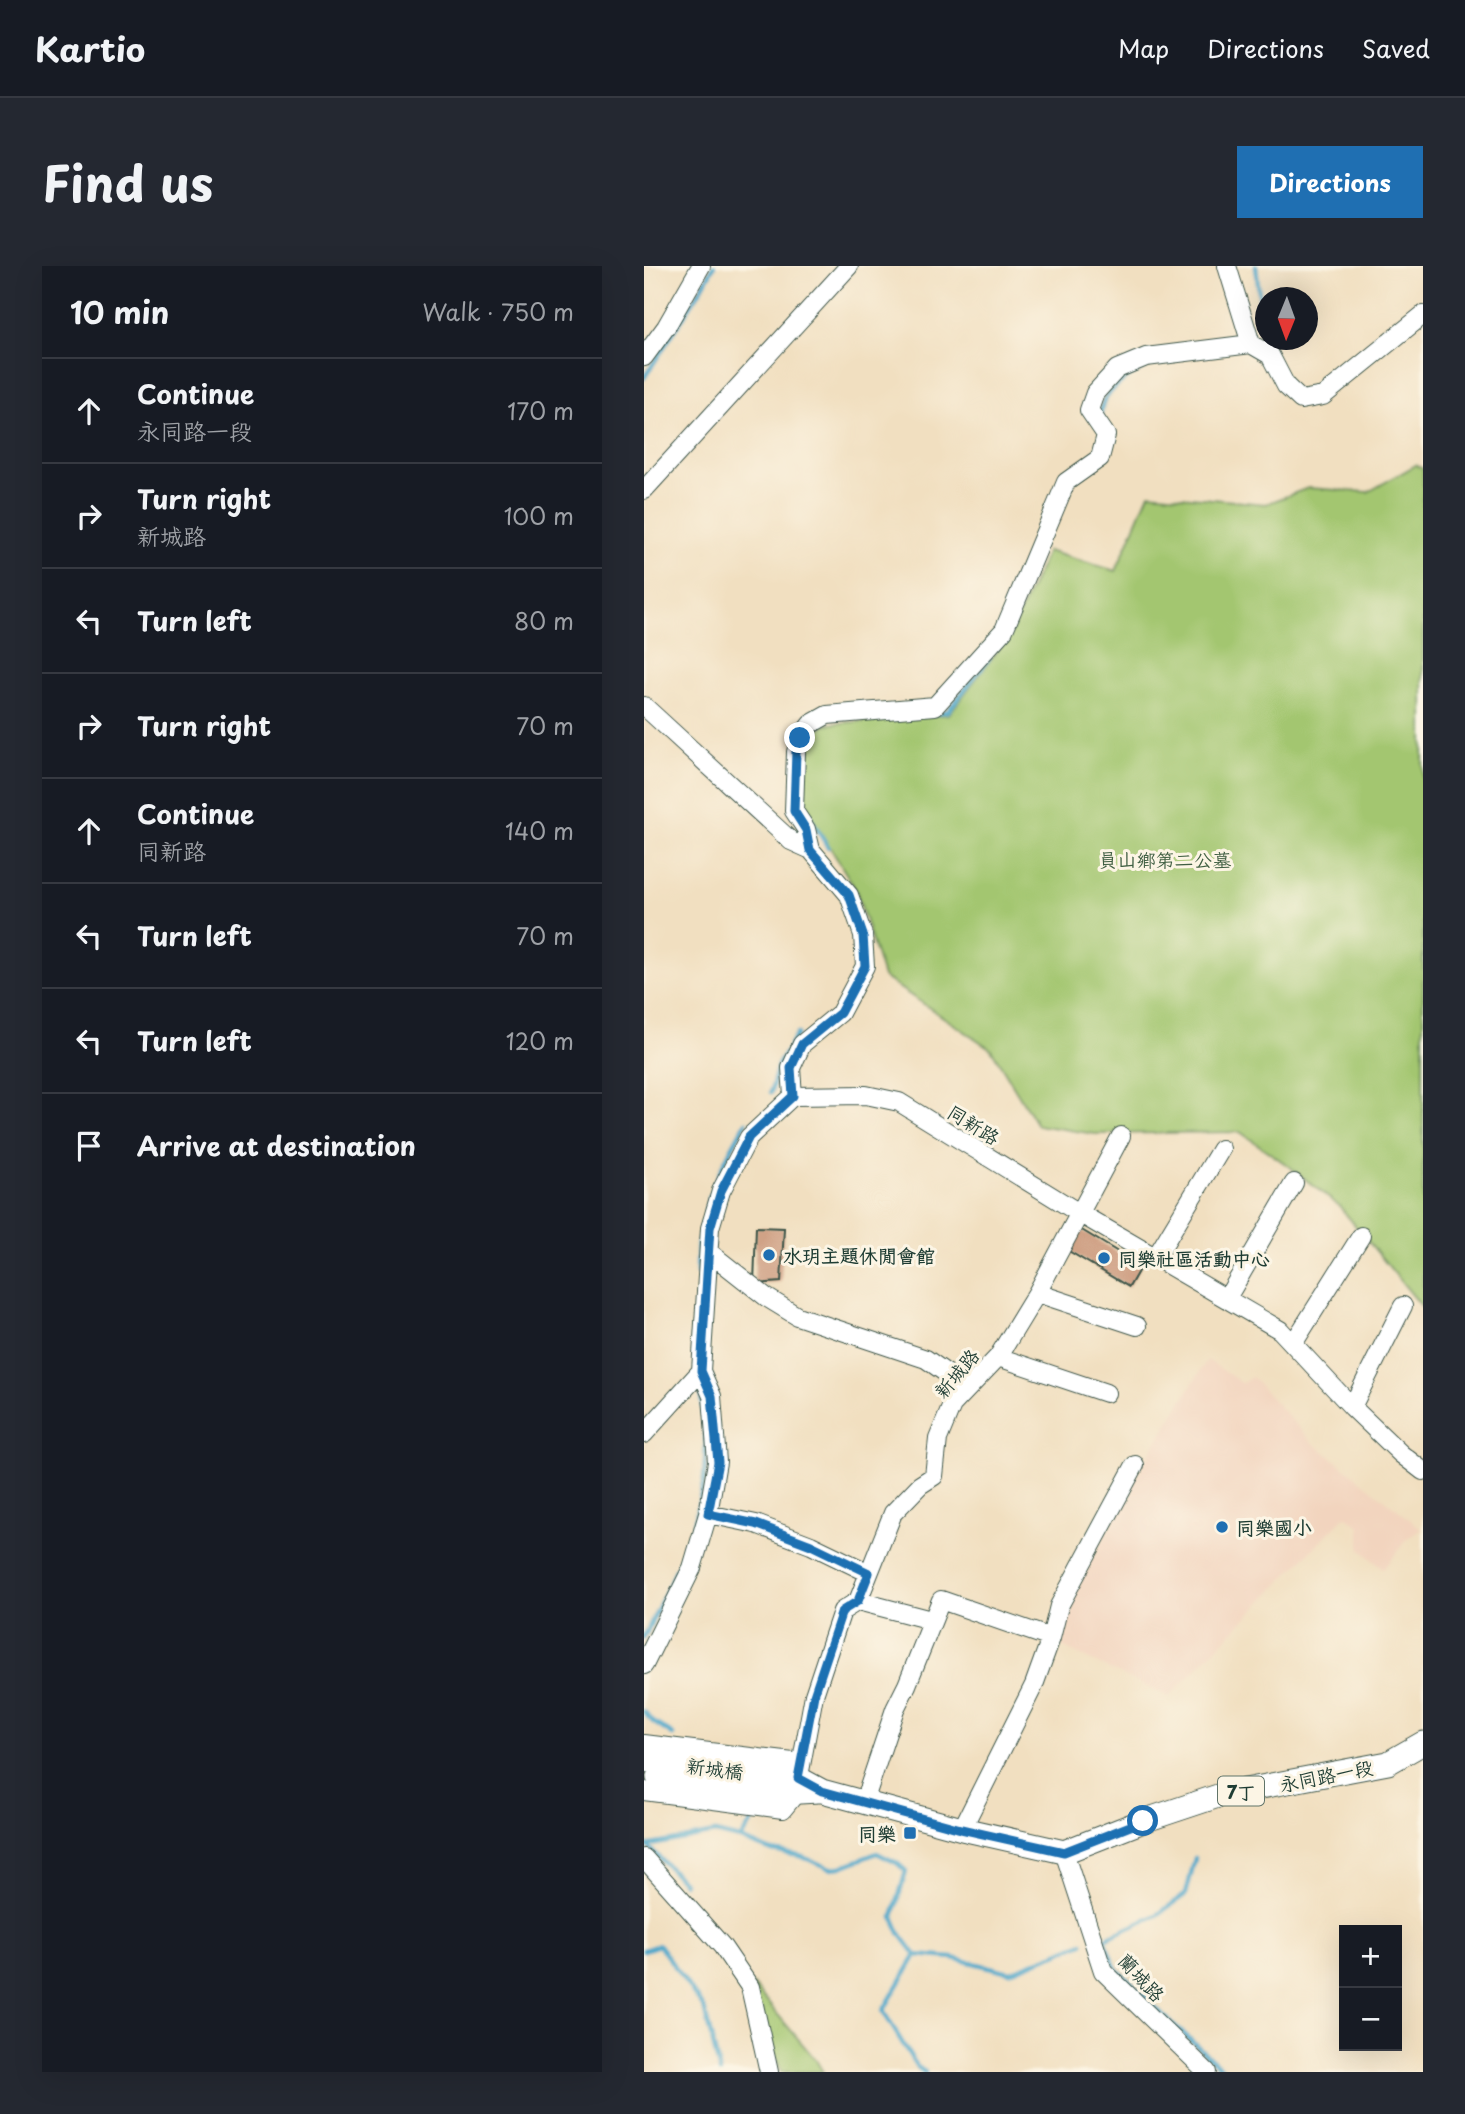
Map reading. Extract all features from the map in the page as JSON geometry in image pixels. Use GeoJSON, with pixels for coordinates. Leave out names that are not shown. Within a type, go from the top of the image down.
{"type":"FeatureCollection","features":[{"type":"Feature","properties":{"kind":"main road","name":"永同路一段"},"geometry":{"type":"LineString","coordinates":[[1064,1852],[1143,1821],[1224,1794],[1388,1763],[1422,1745]]}},
{"type":"Feature","properties":{"kind":"main road","name":"新城橋"},"geometry":{"type":"LineString","coordinates":[[644,1760],[790,1785]]}},
{"type":"Feature","properties":{"kind":"main road","name":"新城橋"},"geometry":{"type":"LineString","coordinates":[[644,1776],[790,1785]]}},
{"type":"Feature","properties":{"kind":"main road"},"geometry":{"type":"LineString","coordinates":[[790,1785],[822,1791],[961,1829],[1064,1852]]}},
{"type":"Feature","properties":{"kind":"street"},"geometry":{"type":"LineString","coordinates":[[644,357],[666,327],[701,266]]}},
{"type":"Feature","properties":{"kind":"street"},"geometry":{"type":"LineString","coordinates":[[644,490],[849,266]]}},
{"type":"Feature","properties":{"kind":"street"},"geometry":{"type":"LineString","coordinates":[[1227,266],[1251,344]]}},
{"type":"Feature","properties":{"kind":"street"},"geometry":{"type":"LineString","coordinates":[[810,850],[806,830],[794,811],[796,752],[800,738],[811,724],[827,715],[935,706],[1004,630],[1066,482],[1100,458],[1106,435],[1090,410],[1095,393],[1117,369],[1146,357],[1251,344],[1270,355],[1286,386],[1301,400],[1323,396],[1423,315]]}},
{"type":"Feature","properties":{"kind":"street"},"geometry":{"type":"LineString","coordinates":[[644,706],[791,841],[810,850],[849,895],[863,935],[865,966],[840,1013],[802,1044],[791,1068],[793,1096],[749,1137],[721,1191],[710,1228],[701,1371],[712,1396],[718,1462],[708,1514],[692,1568],[644,1665]]}},
{"type":"Feature","properties":{"kind":"street","name":"同新路"},"geometry":{"type":"LineString","coordinates":[[793,1096],[866,1095],[899,1102],[1079,1213],[1280,1330],[1352,1407],[1401,1454],[1423,1471]]}},
{"type":"Feature","properties":{"kind":"street","name":"新城路"},"geometry":{"type":"LineString","coordinates":[[790,1785],[814,1695],[842,1611],[858,1601],[893,1513],[920,1485],[934,1476],[938,1439],[952,1405],[998,1357],[1037,1293],[1121,1136]]}},
{"type":"Feature","properties":{"kind":"street"},"geometry":{"type":"LineString","coordinates":[[1156,1256],[1221,1149]]}},
{"type":"Feature","properties":{"kind":"street"},"geometry":{"type":"LineString","coordinates":[[1227,1298],[1294,1183]]}},
{"type":"Feature","properties":{"kind":"street"},"geometry":{"type":"LineString","coordinates":[[1293,1344],[1361,1236]]}},
{"type":"Feature","properties":{"kind":"street"},"geometry":{"type":"LineString","coordinates":[[709,1252],[766,1297],[797,1316],[926,1359],[946,1373],[962,1392]]}},
{"type":"Feature","properties":{"kind":"street"},"geometry":{"type":"LineString","coordinates":[[1037,1293],[1137,1326]]}},
{"type":"Feature","properties":{"kind":"street"},"geometry":{"type":"LineString","coordinates":[[1352,1407],[1403,1306]]}},
{"type":"Feature","properties":{"kind":"street"},"geometry":{"type":"LineString","coordinates":[[998,1357],[1106,1393]]}},
{"type":"Feature","properties":{"kind":"street"},"geometry":{"type":"LineString","coordinates":[[644,1434],[701,1371]]}},
{"type":"Feature","properties":{"kind":"street"},"geometry":{"type":"LineString","coordinates":[[961,1829],[1034,1685],[1059,1606],[1135,1465]]}},
{"type":"Feature","properties":{"kind":"street"},"geometry":{"type":"LineString","coordinates":[[708,1514],[756,1524],[811,1545],[869,1573]]}},
{"type":"Feature","properties":{"kind":"street"},"geometry":{"type":"LineString","coordinates":[[864,1802],[895,1709],[941,1600],[1051,1638]]}},
{"type":"Feature","properties":{"kind":"street"},"geometry":{"type":"LineString","coordinates":[[858,1601],[931,1620]]}},
{"type":"Feature","properties":{"kind":"street"},"geometry":{"type":"LineString","coordinates":[[644,1744],[793,1762],[783,1809],[644,1791]]}},
{"type":"Feature","properties":{"kind":"street","name":"蘭城路"},"geometry":{"type":"LineString","coordinates":[[1064,1852],[1103,1971],[1207,2072]]}},
{"type":"Feature","properties":{"kind":"street"},"geometry":{"type":"LineString","coordinates":[[644,1858],[722,1946],[750,1987],[769,2072]]}},
{"type":"Feature","properties":{"kind":"shaded area","name":"同樂國小"},"geometry":{"type":"Polygon","coordinates":[[[1207,1360],[1242,1383],[1252,1377],[1312,1442],[1422,1529],[1408,1539],[1383,1569],[1360,1549],[1360,1526],[1345,1516],[1169,1697],[1062,1647],[1062,1613],[1145,1461],[1207,1360]]]}},
{"type":"Feature","properties":{"kind":"green space","name":"員山鄉第二公墓"},"geometry":{"type":"Polygon","coordinates":[[[1416,465],[1423,469],[1423,1308],[1340,1207],[1240,1132],[1095,1134],[1037,1125],[991,1049],[883,977],[856,890],[804,805],[805,748],[814,732],[828,724],[949,714],[1011,633],[1047,551],[1116,571],[1149,493],[1266,504],[1308,488],[1368,492],[1416,465]]]}},
{"type":"Feature","properties":{"kind":"green space"},"geometry":{"type":"Polygon","coordinates":[[[752,1984],[816,2060],[823,2072],[781,2072],[752,1984]]]}},
{"type":"Feature","properties":{"kind":"building","name":"水玥主題休閒會館"},"geometry":{"type":"Polygon","coordinates":[[[756,1227],[784,1228],[781,1282],[754,1284],[756,1227]]]}},
{"type":"Feature","properties":{"kind":"building","name":"同樂社區活動中心"},"geometry":{"type":"Polygon","coordinates":[[[1080,1229],[1141,1266],[1129,1287],[1067,1250],[1080,1229]]]}},
{"type":"Feature","properties":{"kind":"waterway"},"geometry":{"type":"LineString","coordinates":[[644,378],[714,266]]}},
{"type":"Feature","properties":{"kind":"waterway"},"geometry":{"type":"LineString","coordinates":[[1256,266],[1258,287]]}},
{"type":"Feature","properties":{"kind":"waterway"},"geometry":{"type":"LineString","coordinates":[[1101,417],[1101,409],[1108,394],[1143,368]]}},
{"type":"Feature","properties":{"kind":"waterway"},"geometry":{"type":"LineString","coordinates":[[936,713],[948,711],[989,658]]}},
{"type":"Feature","properties":{"kind":"waterway"},"geometry":{"type":"LineString","coordinates":[[802,800],[828,847]]}},
{"type":"Feature","properties":{"kind":"waterway"},"geometry":{"type":"LineString","coordinates":[[771,1092],[778,1065],[797,1034]]}},
{"type":"Feature","properties":{"kind":"waterway"},"geometry":{"type":"LineString","coordinates":[[706,1210],[718,1176],[746,1122]]}},
{"type":"Feature","properties":{"kind":"waterway"},"geometry":{"type":"LineString","coordinates":[[697,1273],[698,1243],[702,1229]]}},
{"type":"Feature","properties":{"kind":"waterway"},"geometry":{"type":"LineString","coordinates":[[644,1638],[691,1538],[704,1480],[706,1445],[701,1395]]}},
{"type":"Feature","properties":{"kind":"waterway"},"geometry":{"type":"LineString","coordinates":[[644,1711],[653,1722],[673,1735]]}},
{"type":"Feature","properties":{"kind":"waterway"},"geometry":{"type":"LineString","coordinates":[[759,1812],[740,1839],[772,1851],[800,1856],[830,1868],[841,1867],[877,1853],[906,1871],[893,1917],[901,1935],[916,1955],[883,2011],[917,2067],[925,2072]]}},
{"type":"Feature","properties":{"kind":"waterway"},"geometry":{"type":"LineString","coordinates":[[646,1846],[715,1833],[740,1839]]}},
{"type":"Feature","properties":{"kind":"waterway"},"geometry":{"type":"LineString","coordinates":[[647,1845],[684,1883]]}},
{"type":"Feature","properties":{"kind":"waterway"},"geometry":{"type":"LineString","coordinates":[[1195,1858],[1186,1894],[1157,1915],[1104,1939],[1115,1967],[1226,2072]]}},
{"type":"Feature","properties":{"kind":"waterway"},"geometry":{"type":"LineString","coordinates":[[916,1955],[953,1958],[1010,1972],[1083,1943]]}},
{"type":"Feature","properties":{"kind":"waterway"},"geometry":{"type":"LineString","coordinates":[[644,1950],[659,1945],[704,2008],[720,2072]]}},
{"type":"Feature","properties":{"kind":"place","name":"水玥主題休閒會館"},"geometry":{"type":"Point","coordinates":[769,1255]}},
{"type":"Feature","properties":{"kind":"place","name":"同樂社區活動中心"},"geometry":{"type":"Point","coordinates":[1104,1258]}},
{"type":"Feature","properties":{"kind":"place","name":"同樂國小"},"geometry":{"type":"Point","coordinates":[1222,1527]}},
{"type":"Feature","properties":{"kind":"place","name":"同樂"},"geometry":{"type":"Point","coordinates":[910,1833]}},
{"type":"Feature","properties":{"kind":"route"},"geometry":{"type":"LineString","coordinates":[[800,738],[796,752],[794,811],[806,830],[810,850],[849,895],[863,935],[865,966],[840,1013],[802,1044],[791,1068],[793,1096],[749,1137],[721,1191],[710,1228],[701,1371],[712,1396],[718,1462],[708,1514],[756,1524],[811,1545],[869,1573],[858,1601],[842,1611],[814,1695],[798,1778],[822,1791],[961,1829],[1064,1852],[1143,1821]]}}]}
